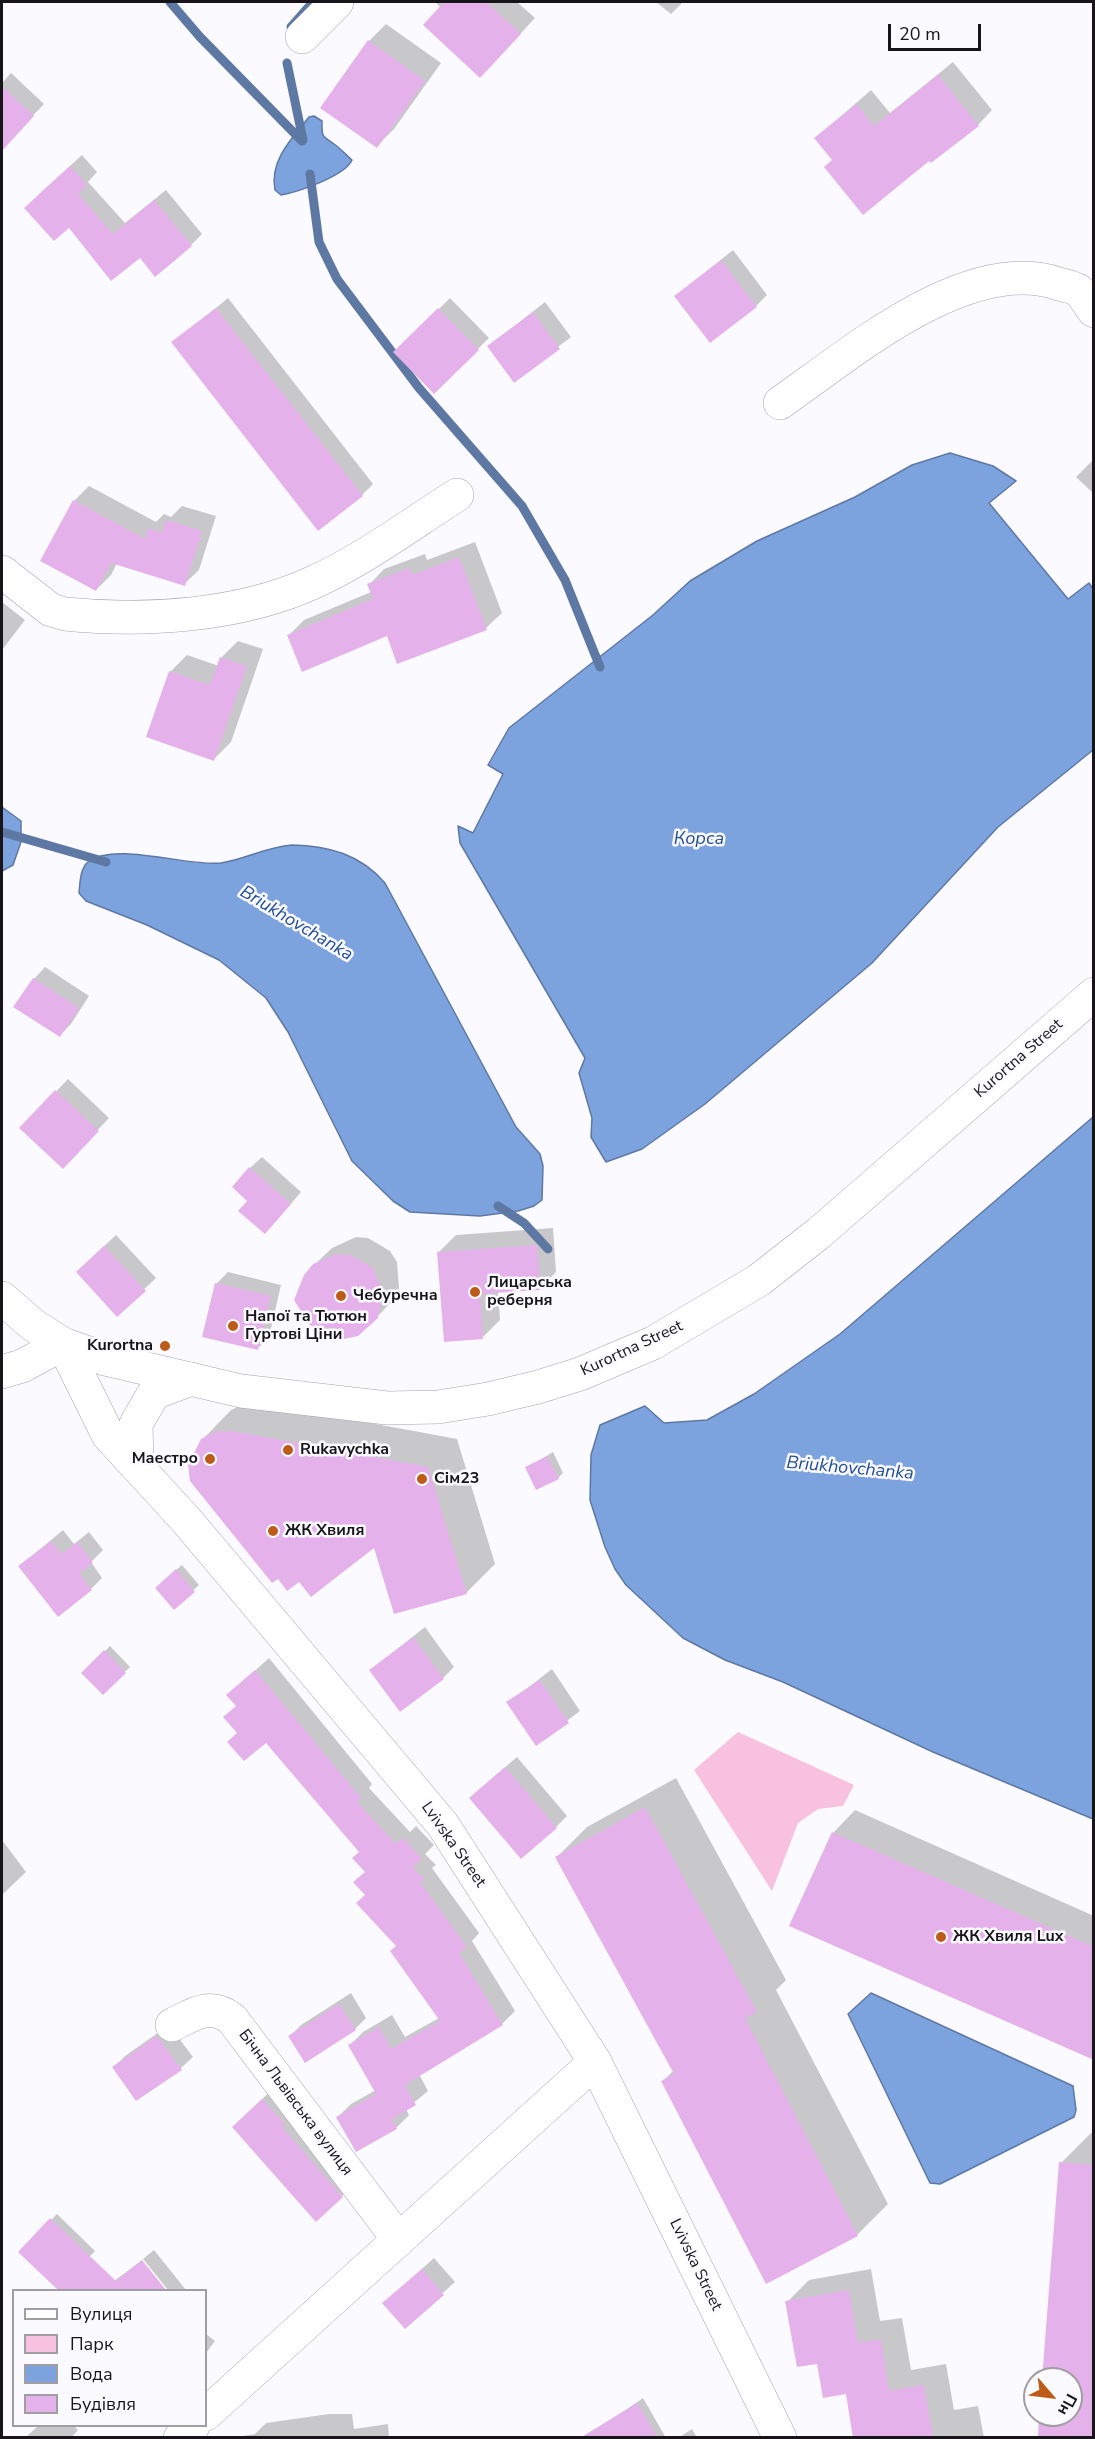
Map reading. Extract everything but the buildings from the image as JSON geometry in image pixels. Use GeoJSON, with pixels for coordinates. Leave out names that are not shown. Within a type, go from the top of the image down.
{"type":"FeatureCollection","features":[{"type":"Feature","properties":{"kind":"street"},"geometry":{"type":"LineString","coordinates":[[302,37],[337,2]]}},
{"type":"Feature","properties":{"kind":"street"},"geometry":{"type":"LineString","coordinates":[[780,403],[893,325],[978,284],[1016,278],[1046,279],[1079,291],[1094,311]]}},
{"type":"Feature","properties":{"kind":"street"},"geometry":{"type":"LineString","coordinates":[[2,572],[51,610],[65,614],[176,615],[229,610],[312,583],[457,495]]}},
{"type":"Feature","properties":{"kind":"street","name":"Kurortna Street"},"geometry":{"type":"LineString","coordinates":[[63,1344],[105,1359],[241,1391],[387,1408],[438,1407],[532,1388],[580,1374],[653,1343],[759,1280],[819,1233],[1094,994]]}},
{"type":"Feature","properties":{"kind":"street"},"geometry":{"type":"LineString","coordinates":[[2,1298],[33,1325],[63,1344],[22,1366],[2,1372]]}},
{"type":"Feature","properties":{"kind":"street","name":"Lvivska Street"},"geometry":{"type":"LineString","coordinates":[[63,1344],[108,1435],[187,1521],[443,1825],[595,2062],[780,2438]]}},
{"type":"Feature","properties":{"kind":"street"},"geometry":{"type":"LineString","coordinates":[[137,1467],[136,1424],[154,1393],[191,1380]]}},
{"type":"Feature","properties":{"kind":"street","name":"Бічна Львівська вулиця"},"geometry":{"type":"LineString","coordinates":[[172,2025],[209,2009],[222,2012],[232,2019],[399,2240]]}},
{"type":"Feature","properties":{"kind":"street"},"geometry":{"type":"LineString","coordinates":[[207,2413],[595,2062]]}},
{"type":"Feature","properties":{"kind":"street"},"geometry":{"type":"LineString","coordinates":[[180,2438],[192,2427]]}},
{"type":"Feature","properties":{"kind":"green space"},"geometry":{"type":"Polygon","coordinates":[[[738,1732],[854,1785],[843,1806],[818,1809],[798,1823],[772,1891],[694,1770],[738,1732]]]}},
{"type":"Feature","properties":{"kind":"water"},"geometry":{"type":"Polygon","coordinates":[[[314,116],[322,121],[324,137],[352,160],[348,166],[331,177],[298,191],[281,195],[275,190],[275,169],[283,150],[309,117],[314,116]]]}},
{"type":"Feature","properties":{"kind":"water","name":"Корса"},"geometry":{"type":"Polygon","coordinates":[[[950,453],[993,466],[1016,481],[989,503],[1068,599],[1089,583],[1093,589],[1093,750],[998,827],[872,963],[705,1104],[642,1149],[606,1162],[591,1137],[592,1118],[579,1073],[585,1058],[460,843],[458,826],[473,833],[503,774],[488,765],[509,728],[653,615],[690,581],[757,541],[855,497],[912,465],[950,453]]]}},
{"type":"Feature","properties":{"kind":"water"},"geometry":{"type":"Polygon","coordinates":[[[2,807],[21,821],[21,842],[13,865],[2,871],[2,807]]]}},
{"type":"Feature","properties":{"kind":"water"},"geometry":{"type":"Polygon","coordinates":[[[292,845],[319,847],[354,858],[385,883],[516,1127],[540,1154],[543,1166],[542,1200],[534,1206],[518,1211],[480,1216],[410,1212],[393,1201],[352,1161],[288,1032],[266,998],[219,960],[147,925],[86,901],[79,893],[83,868],[88,862],[100,856],[133,854],[190,862],[221,863],[292,845]]]}},
{"type":"Feature","properties":{"kind":"water"},"geometry":{"type":"Polygon","coordinates":[[[1093,1117],[1093,1819],[933,1752],[783,1682],[725,1660],[683,1638],[626,1585],[615,1569],[605,1547],[590,1500],[591,1455],[600,1425],[645,1406],[664,1423],[707,1420],[754,1394],[840,1334],[1093,1117]]]}},
{"type":"Feature","properties":{"kind":"water"},"geometry":{"type":"Polygon","coordinates":[[[871,1993],[1073,2086],[1076,2110],[1074,2117],[940,2184],[930,2183],[848,2014],[871,1993]]]}},
{"type":"Feature","properties":{"kind":"waterway"},"geometry":{"type":"LineString","coordinates":[[170,2],[200,37],[302,141]]}},
{"type":"Feature","properties":{"kind":"waterway"},"geometry":{"type":"LineString","coordinates":[[291,27],[313,2]]}},
{"type":"Feature","properties":{"kind":"waterway"},"geometry":{"type":"LineString","coordinates":[[287,63],[303,140]]}},
{"type":"Feature","properties":{"kind":"waterway"},"geometry":{"type":"LineString","coordinates":[[310,174],[319,242],[337,279],[419,388],[522,506],[565,580],[600,667]]}},
{"type":"Feature","properties":{"kind":"waterway","name":"Briukhovchanka"},"geometry":{"type":"LineString","coordinates":[[2,832],[106,862]]}},
{"type":"Feature","properties":{"kind":"waterway","name":"Briukhovchanka"},"geometry":{"type":"LineString","coordinates":[[498,1206],[524,1223],[548,1249]]}},
{"type":"Feature","properties":{"kind":"place","name":"Лицарська реберня"},"geometry":{"type":"Point","coordinates":[475,1292]}},
{"type":"Feature","properties":{"kind":"place","name":"Чебуречна"},"geometry":{"type":"Point","coordinates":[341,1296]}},
{"type":"Feature","properties":{"kind":"place","name":"Напої та Тютюн Гуртові Ціни"},"geometry":{"type":"Point","coordinates":[233,1326]}},
{"type":"Feature","properties":{"kind":"place","name":"Kurortna"},"geometry":{"type":"Point","coordinates":[165,1346]}},
{"type":"Feature","properties":{"kind":"place","name":"Rukavychka"},"geometry":{"type":"Point","coordinates":[288,1450]}},
{"type":"Feature","properties":{"kind":"place","name":"Маестро"},"geometry":{"type":"Point","coordinates":[210,1459]}},
{"type":"Feature","properties":{"kind":"place","name":"Сім23"},"geometry":{"type":"Point","coordinates":[422,1479]}},
{"type":"Feature","properties":{"kind":"place","name":"ЖК Хвиля"},"geometry":{"type":"Point","coordinates":[273,1531]}},
{"type":"Feature","properties":{"kind":"place","name":"ЖК Хвиля Lux"},"geometry":{"type":"Point","coordinates":[941,1937]}}]}
